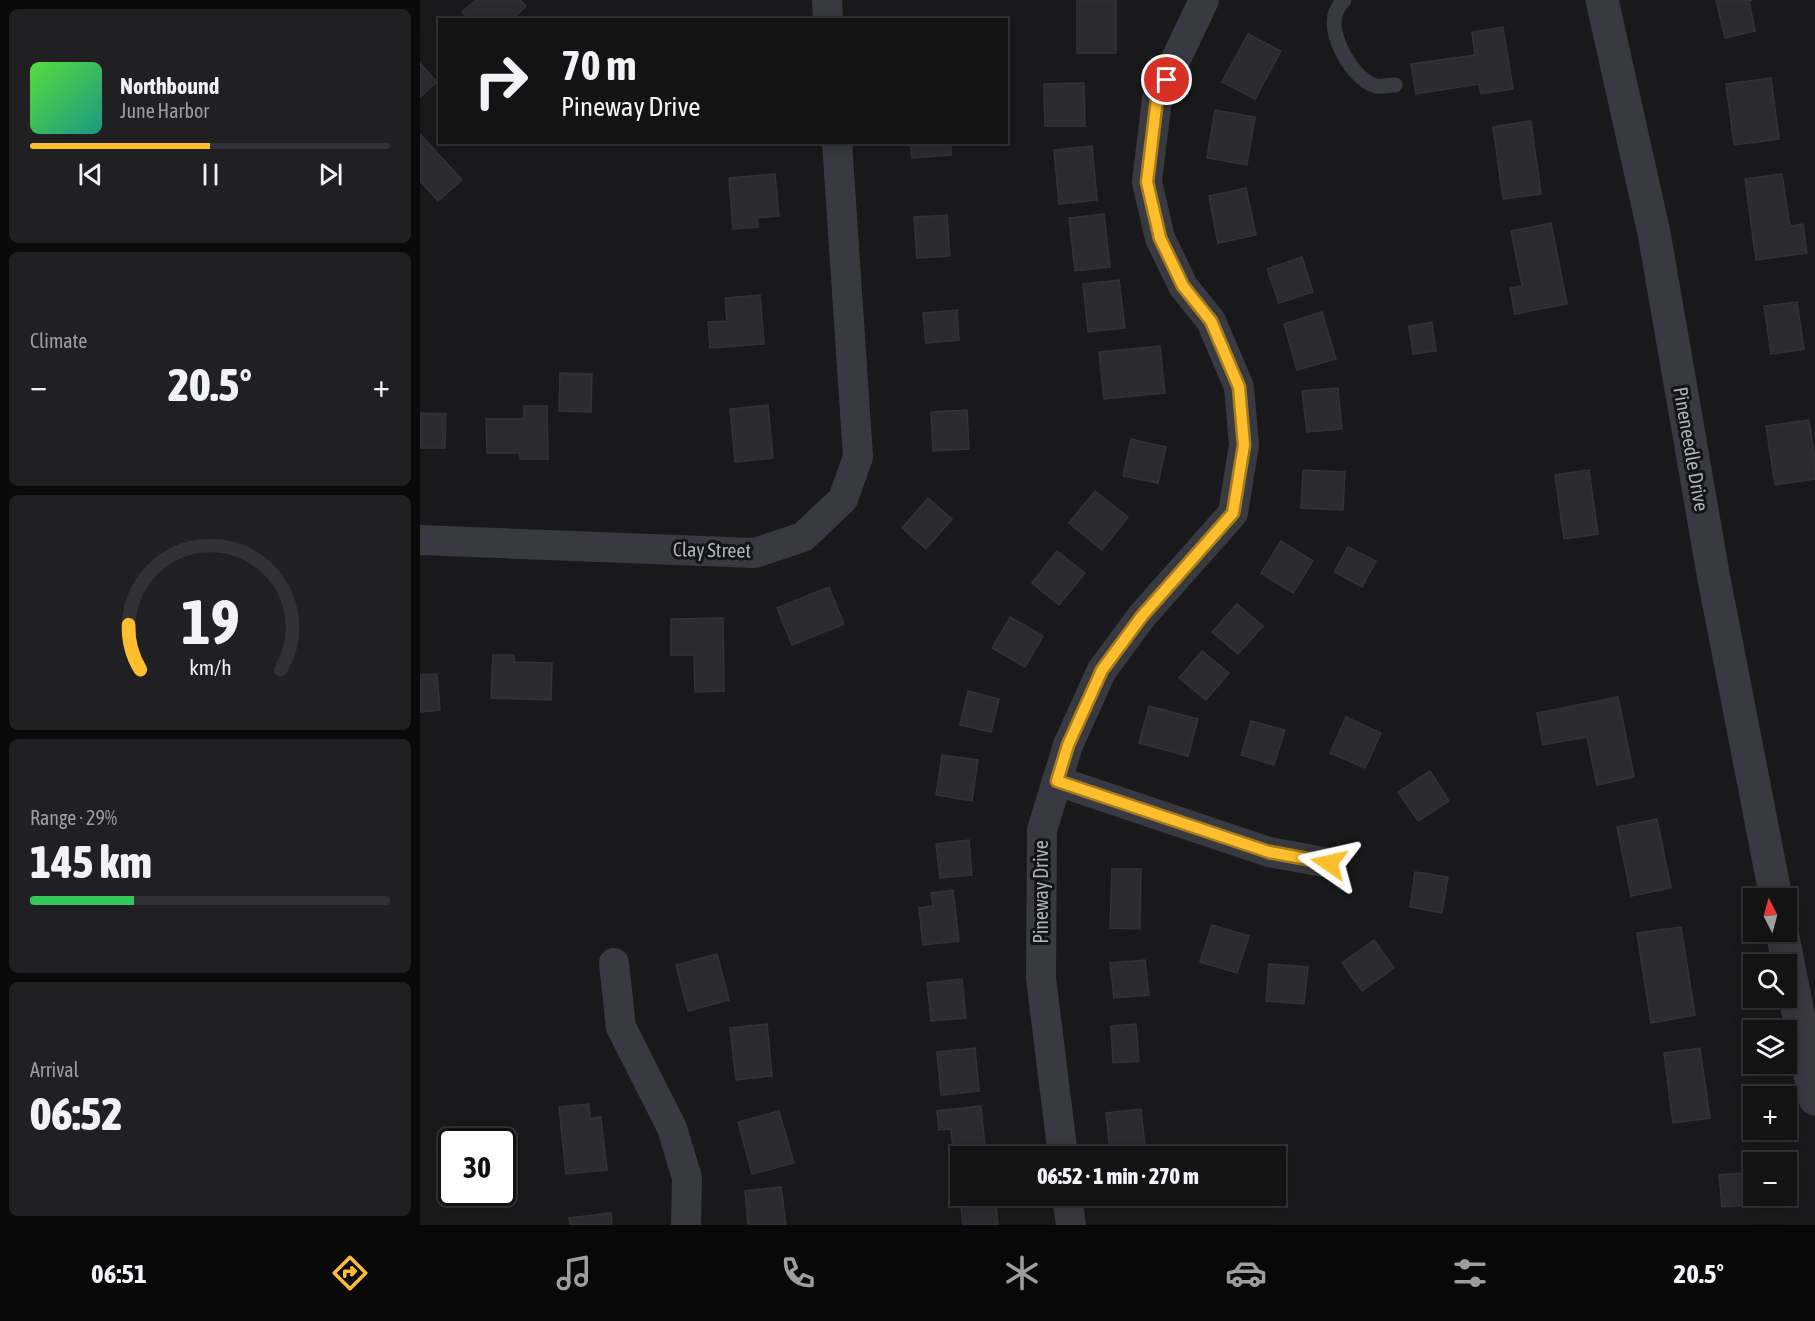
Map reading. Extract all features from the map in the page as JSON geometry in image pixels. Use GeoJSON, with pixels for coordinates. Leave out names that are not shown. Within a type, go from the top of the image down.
{"type":"FeatureCollection","features":[{"type":"Feature","properties":{"kind":"street"},"geometry":{"type":"LineString","coordinates":[[827,0],[828,18]]}},
{"type":"Feature","properties":{"kind":"street","name":"Pineway Drive"},"geometry":{"type":"LineString","coordinates":[[1062,1146],[1041,978],[1042,830],[1068,745],[1102,670],[1142,616],[1233,513],[1244,445],[1239,387],[1211,321],[1183,286],[1160,238],[1147,182],[1157,99],[1204,0]]}},
{"type":"Feature","properties":{"kind":"street","name":"Pineneedle Drive"},"geometry":{"type":"LineString","coordinates":[[1602,0],[1654,233],[1714,579],[1774,888]]}},
{"type":"Feature","properties":{"kind":"street","name":"Clay Street"},"geometry":{"type":"LineString","coordinates":[[420,540],[755,553],[803,537],[843,500],[858,457],[837,144]]}},
{"type":"Feature","properties":{"kind":"street"},"geometry":{"type":"LineString","coordinates":[[1057,781],[1269,852],[1329,863]]}},
{"type":"Feature","properties":{"kind":"street"},"geometry":{"type":"LineString","coordinates":[[1784,942],[1815,1099]]}},
{"type":"Feature","properties":{"kind":"street"},"geometry":{"type":"LineString","coordinates":[[614,963],[621,1027],[672,1128],[687,1179],[686,1225]]}},
{"type":"Feature","properties":{"kind":"street"},"geometry":{"type":"LineString","coordinates":[[1068,1206],[1071,1225]]}},
{"type":"Feature","properties":{"kind":"lane"},"geometry":{"type":"LineString","coordinates":[[1344,0],[1336,11],[1335,17],[1335,32],[1342,54],[1365,81],[1377,86],[1395,85]]}},
{"type":"Feature","properties":{"kind":"building"},"geometry":{"type":"Polygon","coordinates":[[[476,0],[520,0],[526,6],[513,18],[467,18],[462,12],[476,0]]]}},
{"type":"Feature","properties":{"kind":"building"},"geometry":{"type":"Polygon","coordinates":[[[1077,0],[1116,0],[1116,53],[1077,53],[1077,0]]]}},
{"type":"Feature","properties":{"kind":"building"},"geometry":{"type":"Polygon","coordinates":[[[1716,0],[1752,0],[1749,1],[1755,31],[1725,38],[1716,0]]]}},
{"type":"Feature","properties":{"kind":"building"},"geometry":{"type":"Polygon","coordinates":[[[1503,27],[1513,89],[1481,94],[1479,84],[1416,94],[1411,64],[1475,55],[1472,32],[1503,27]]]}},
{"type":"Feature","properties":{"kind":"building"},"geometry":{"type":"Polygon","coordinates":[[[1248,34],[1281,51],[1255,99],[1222,82],[1248,34]]]}},
{"type":"Feature","properties":{"kind":"building"},"geometry":{"type":"Polygon","coordinates":[[[420,63],[437,82],[420,97],[420,63]]]}},
{"type":"Feature","properties":{"kind":"building"},"geometry":{"type":"Polygon","coordinates":[[[1771,78],[1779,139],[1734,145],[1726,84],[1771,78]]]}},
{"type":"Feature","properties":{"kind":"building"},"geometry":{"type":"Polygon","coordinates":[[[1084,83],[1085,126],[1045,126],[1044,84],[1084,83]]]}},
{"type":"Feature","properties":{"kind":"building"},"geometry":{"type":"Polygon","coordinates":[[[1215,110],[1255,117],[1247,165],[1207,158],[1215,110]]]}},
{"type":"Feature","properties":{"kind":"building"},"geometry":{"type":"Polygon","coordinates":[[[1531,121],[1541,194],[1503,199],[1493,127],[1531,121]]]}},
{"type":"Feature","properties":{"kind":"building"},"geometry":{"type":"Polygon","coordinates":[[[420,134],[462,180],[438,201],[420,181],[420,134]]]}},
{"type":"Feature","properties":{"kind":"building"},"geometry":{"type":"Polygon","coordinates":[[[910,144],[951,144],[951,155],[912,158],[910,144]]]}},
{"type":"Feature","properties":{"kind":"building"},"geometry":{"type":"Polygon","coordinates":[[[1092,146],[1097,200],[1059,204],[1054,150],[1092,146]]]}},
{"type":"Feature","properties":{"kind":"building"},"geometry":{"type":"Polygon","coordinates":[[[775,174],[779,216],[757,218],[758,227],[733,229],[729,178],[775,174]]]}},
{"type":"Feature","properties":{"kind":"building"},"geometry":{"type":"Polygon","coordinates":[[[1782,174],[1790,226],[1803,224],[1807,253],[1756,260],[1745,179],[1782,174]]]}},
{"type":"Feature","properties":{"kind":"building"},"geometry":{"type":"Polygon","coordinates":[[[1246,188],[1256,235],[1218,243],[1209,196],[1246,188]]]}},
{"type":"Feature","properties":{"kind":"building"},"geometry":{"type":"Polygon","coordinates":[[[1104,214],[1110,267],[1075,271],[1069,218],[1104,214]]]}},
{"type":"Feature","properties":{"kind":"building"},"geometry":{"type":"Polygon","coordinates":[[[947,215],[950,256],[917,258],[914,217],[947,215]]]}},
{"type":"Feature","properties":{"kind":"building"},"geometry":{"type":"Polygon","coordinates":[[[1551,223],[1567,304],[1515,314],[1510,288],[1522,286],[1511,231],[1551,223]]]}},
{"type":"Feature","properties":{"kind":"building"},"geometry":{"type":"Polygon","coordinates":[[[1302,257],[1313,292],[1279,303],[1267,269],[1302,257]]]}},
{"type":"Feature","properties":{"kind":"building"},"geometry":{"type":"Polygon","coordinates":[[[1119,280],[1125,328],[1088,332],[1083,284],[1119,280]]]}},
{"type":"Feature","properties":{"kind":"building"},"geometry":{"type":"Polygon","coordinates":[[[760,295],[764,344],[710,348],[708,322],[727,321],[725,298],[760,295]]]}},
{"type":"Feature","properties":{"kind":"building"},"geometry":{"type":"Polygon","coordinates":[[[1797,302],[1804,349],[1771,354],[1764,306],[1797,302]]]}},
{"type":"Feature","properties":{"kind":"building"},"geometry":{"type":"Polygon","coordinates":[[[957,310],[959,340],[926,343],[923,313],[957,310]]]}},
{"type":"Feature","properties":{"kind":"building"},"geometry":{"type":"Polygon","coordinates":[[[1322,312],[1336,359],[1297,370],[1284,324],[1322,312]]]}},
{"type":"Feature","properties":{"kind":"building"},"geometry":{"type":"Polygon","coordinates":[[[1432,322],[1436,351],[1413,354],[1409,326],[1432,322]]]}},
{"type":"Feature","properties":{"kind":"building"},"geometry":{"type":"Polygon","coordinates":[[[1160,346],[1165,393],[1104,399],[1099,352],[1160,346]]]}},
{"type":"Feature","properties":{"kind":"building"},"geometry":{"type":"Polygon","coordinates":[[[560,373],[592,374],[591,412],[559,411],[560,373]]]}},
{"type":"Feature","properties":{"kind":"building"},"geometry":{"type":"Polygon","coordinates":[[[1338,388],[1342,429],[1307,432],[1302,391],[1338,388]]]}},
{"type":"Feature","properties":{"kind":"building"},"geometry":{"type":"Polygon","coordinates":[[[768,405],[773,458],[735,462],[730,409],[768,405]]]}},
{"type":"Feature","properties":{"kind":"building"},"geometry":{"type":"Polygon","coordinates":[[[524,406],[547,406],[548,459],[520,459],[520,453],[487,453],[486,419],[524,419],[524,406]]]}},
{"type":"Feature","properties":{"kind":"building"},"geometry":{"type":"Polygon","coordinates":[[[967,410],[969,449],[933,451],[931,412],[967,410]]]}},
{"type":"Feature","properties":{"kind":"building"},"geometry":{"type":"Polygon","coordinates":[[[420,413],[446,414],[445,448],[420,448],[420,413]]]}},
{"type":"Feature","properties":{"kind":"building"},"geometry":{"type":"Polygon","coordinates":[[[1809,420],[1815,460],[1815,479],[1775,485],[1766,426],[1809,420]]]}},
{"type":"Feature","properties":{"kind":"building"},"geometry":{"type":"Polygon","coordinates":[[[1131,439],[1166,447],[1158,483],[1123,476],[1131,439]]]}},
{"type":"Feature","properties":{"kind":"building"},"geometry":{"type":"Polygon","coordinates":[[[1303,470],[1345,472],[1343,510],[1301,508],[1303,470]]]}},
{"type":"Feature","properties":{"kind":"building"},"geometry":{"type":"Polygon","coordinates":[[[1589,470],[1598,534],[1564,539],[1555,475],[1589,470]]]}},
{"type":"Feature","properties":{"kind":"building"},"geometry":{"type":"Polygon","coordinates":[[[1095,491],[1128,517],[1102,550],[1069,523],[1095,491]]]}},
{"type":"Feature","properties":{"kind":"building"},"geometry":{"type":"Polygon","coordinates":[[[928,498],[952,519],[926,549],[902,528],[928,498]]]}},
{"type":"Feature","properties":{"kind":"building"},"geometry":{"type":"Polygon","coordinates":[[[1281,541],[1313,561],[1293,593],[1261,573],[1281,541]]]}},
{"type":"Feature","properties":{"kind":"building"},"geometry":{"type":"Polygon","coordinates":[[[1348,547],[1376,561],[1362,587],[1334,572],[1348,547]]]}},
{"type":"Feature","properties":{"kind":"building"},"geometry":{"type":"Polygon","coordinates":[[[1057,551],[1085,573],[1059,605],[1032,583],[1057,551]]]}},
{"type":"Feature","properties":{"kind":"building"},"geometry":{"type":"Polygon","coordinates":[[[829,587],[844,624],[792,645],[777,608],[829,587]]]}},
{"type":"Feature","properties":{"kind":"building"},"geometry":{"type":"Polygon","coordinates":[[[1237,604],[1263,626],[1238,654],[1212,632],[1237,604]]]}},
{"type":"Feature","properties":{"kind":"building"},"geometry":{"type":"Polygon","coordinates":[[[1010,617],[1043,636],[1025,667],[992,648],[1010,617]]]}},
{"type":"Feature","properties":{"kind":"building"},"geometry":{"type":"Polygon","coordinates":[[[723,618],[724,691],[695,692],[694,655],[671,655],[671,619],[723,618]]]}},
{"type":"Feature","properties":{"kind":"building"},"geometry":{"type":"Polygon","coordinates":[[[1202,651],[1229,673],[1206,700],[1179,678],[1202,651]]]}},
{"type":"Feature","properties":{"kind":"building"},"geometry":{"type":"Polygon","coordinates":[[[493,655],[514,655],[514,662],[552,663],[551,700],[491,698],[493,655]]]}},
{"type":"Feature","properties":{"kind":"building"},"geometry":{"type":"Polygon","coordinates":[[[437,674],[440,710],[420,712],[420,675],[437,674]]]}},
{"type":"Feature","properties":{"kind":"building"},"geometry":{"type":"Polygon","coordinates":[[[968,691],[999,699],[991,732],[960,725],[968,691]]]}},
{"type":"Feature","properties":{"kind":"building"},"geometry":{"type":"Polygon","coordinates":[[[1618,697],[1634,777],[1597,785],[1587,737],[1543,745],[1537,713],[1618,697]]]}},
{"type":"Feature","properties":{"kind":"building"},"geometry":{"type":"Polygon","coordinates":[[[1149,706],[1198,719],[1188,756],[1139,743],[1149,706]]]}},
{"type":"Feature","properties":{"kind":"building"},"geometry":{"type":"Polygon","coordinates":[[[1346,717],[1381,733],[1365,768],[1330,753],[1346,717]]]}},
{"type":"Feature","properties":{"kind":"building"},"geometry":{"type":"Polygon","coordinates":[[[1251,721],[1285,730],[1274,765],[1241,755],[1251,721]]]}},
{"type":"Feature","properties":{"kind":"building"},"geometry":{"type":"Polygon","coordinates":[[[942,755],[978,760],[972,801],[936,795],[942,755]]]}},
{"type":"Feature","properties":{"kind":"building"},"geometry":{"type":"Polygon","coordinates":[[[1430,771],[1449,801],[1418,821],[1398,792],[1430,771]]]}},
{"type":"Feature","properties":{"kind":"building"},"geometry":{"type":"Polygon","coordinates":[[[1657,819],[1671,888],[1631,896],[1617,827],[1657,819]]]}},
{"type":"Feature","properties":{"kind":"building"},"geometry":{"type":"Polygon","coordinates":[[[969,840],[972,875],[940,878],[936,844],[969,840]]]}},
{"type":"Feature","properties":{"kind":"building"},"geometry":{"type":"Polygon","coordinates":[[[1112,869],[1141,869],[1140,929],[1110,928],[1112,869]]]}},
{"type":"Feature","properties":{"kind":"building"},"geometry":{"type":"Polygon","coordinates":[[[1415,872],[1448,877],[1442,913],[1410,907],[1415,872]]]}},
{"type":"Feature","properties":{"kind":"building"},"geometry":{"type":"Polygon","coordinates":[[[953,890],[959,941],[923,945],[919,908],[933,906],[931,893],[953,890]]]}},
{"type":"Feature","properties":{"kind":"building"},"geometry":{"type":"Polygon","coordinates":[[[1212,925],[1249,936],[1237,973],[1200,962],[1212,925]]]}},
{"type":"Feature","properties":{"kind":"building"},"geometry":{"type":"Polygon","coordinates":[[[1681,927],[1695,1015],[1651,1023],[1637,933],[1681,927]]]}},
{"type":"Feature","properties":{"kind":"building"},"geometry":{"type":"Polygon","coordinates":[[[1374,940],[1394,968],[1362,991],[1342,963],[1374,940]]]}},
{"type":"Feature","properties":{"kind":"building"},"geometry":{"type":"Polygon","coordinates":[[[717,954],[729,1000],[688,1011],[676,965],[717,954]]]}},
{"type":"Feature","properties":{"kind":"building"},"geometry":{"type":"Polygon","coordinates":[[[1145,960],[1149,995],[1114,998],[1110,963],[1145,960]]]}},
{"type":"Feature","properties":{"kind":"building"},"geometry":{"type":"Polygon","coordinates":[[[1269,964],[1308,967],[1304,1004],[1266,1001],[1269,964]]]}},
{"type":"Feature","properties":{"kind":"building"},"geometry":{"type":"Polygon","coordinates":[[[962,979],[966,1018],[931,1021],[927,983],[962,979]]]}},
{"type":"Feature","properties":{"kind":"building"},"geometry":{"type":"Polygon","coordinates":[[[767,1024],[772,1076],[736,1080],[730,1028],[767,1024]]]}},
{"type":"Feature","properties":{"kind":"building"},"geometry":{"type":"Polygon","coordinates":[[[1136,1024],[1139,1061],[1113,1063],[1111,1026],[1136,1024]]]}},
{"type":"Feature","properties":{"kind":"building"},"geometry":{"type":"Polygon","coordinates":[[[975,1048],[979,1091],[941,1095],[937,1052],[975,1048]]]}},
{"type":"Feature","properties":{"kind":"building"},"geometry":{"type":"Polygon","coordinates":[[[1700,1048],[1710,1118],[1673,1123],[1664,1053],[1700,1048]]]}},
{"type":"Feature","properties":{"kind":"building"},"geometry":{"type":"Polygon","coordinates":[[[589,1104],[590,1119],[601,1117],[607,1170],[566,1174],[559,1107],[589,1104]]]}},
{"type":"Feature","properties":{"kind":"building"},"geometry":{"type":"Polygon","coordinates":[[[981,1106],[985,1146],[953,1146],[951,1129],[939,1130],[937,1111],[981,1106]]]}},
{"type":"Feature","properties":{"kind":"building"},"geometry":{"type":"Polygon","coordinates":[[[1141,1109],[1145,1146],[1110,1146],[1106,1113],[1141,1109]]]}},
{"type":"Feature","properties":{"kind":"building"},"geometry":{"type":"Polygon","coordinates":[[[779,1111],[794,1163],[752,1174],[738,1122],[779,1111]]]}},
{"type":"Feature","properties":{"kind":"building"},"geometry":{"type":"Polygon","coordinates":[[[1743,1173],[1743,1205],[1722,1207],[1719,1175],[1743,1173]]]}},
{"type":"Feature","properties":{"kind":"building"},"geometry":{"type":"Polygon","coordinates":[[[781,1187],[786,1225],[748,1225],[745,1191],[781,1187]]]}},
{"type":"Feature","properties":{"kind":"building"},"geometry":{"type":"Polygon","coordinates":[[[961,1206],[996,1206],[998,1225],[963,1225],[961,1206]]]}},
{"type":"Feature","properties":{"kind":"building"},"geometry":{"type":"Polygon","coordinates":[[[611,1213],[612,1225],[570,1225],[569,1218],[611,1213]]]}},
{"type":"Feature","properties":{"kind":"route"},"geometry":{"type":"LineString","coordinates":[[1167,80],[1157,99],[1147,182],[1160,238],[1183,286],[1211,321],[1239,387],[1244,445],[1233,513],[1142,616],[1102,670],[1068,745],[1057,781],[1269,852],[1329,863]]}}]}
